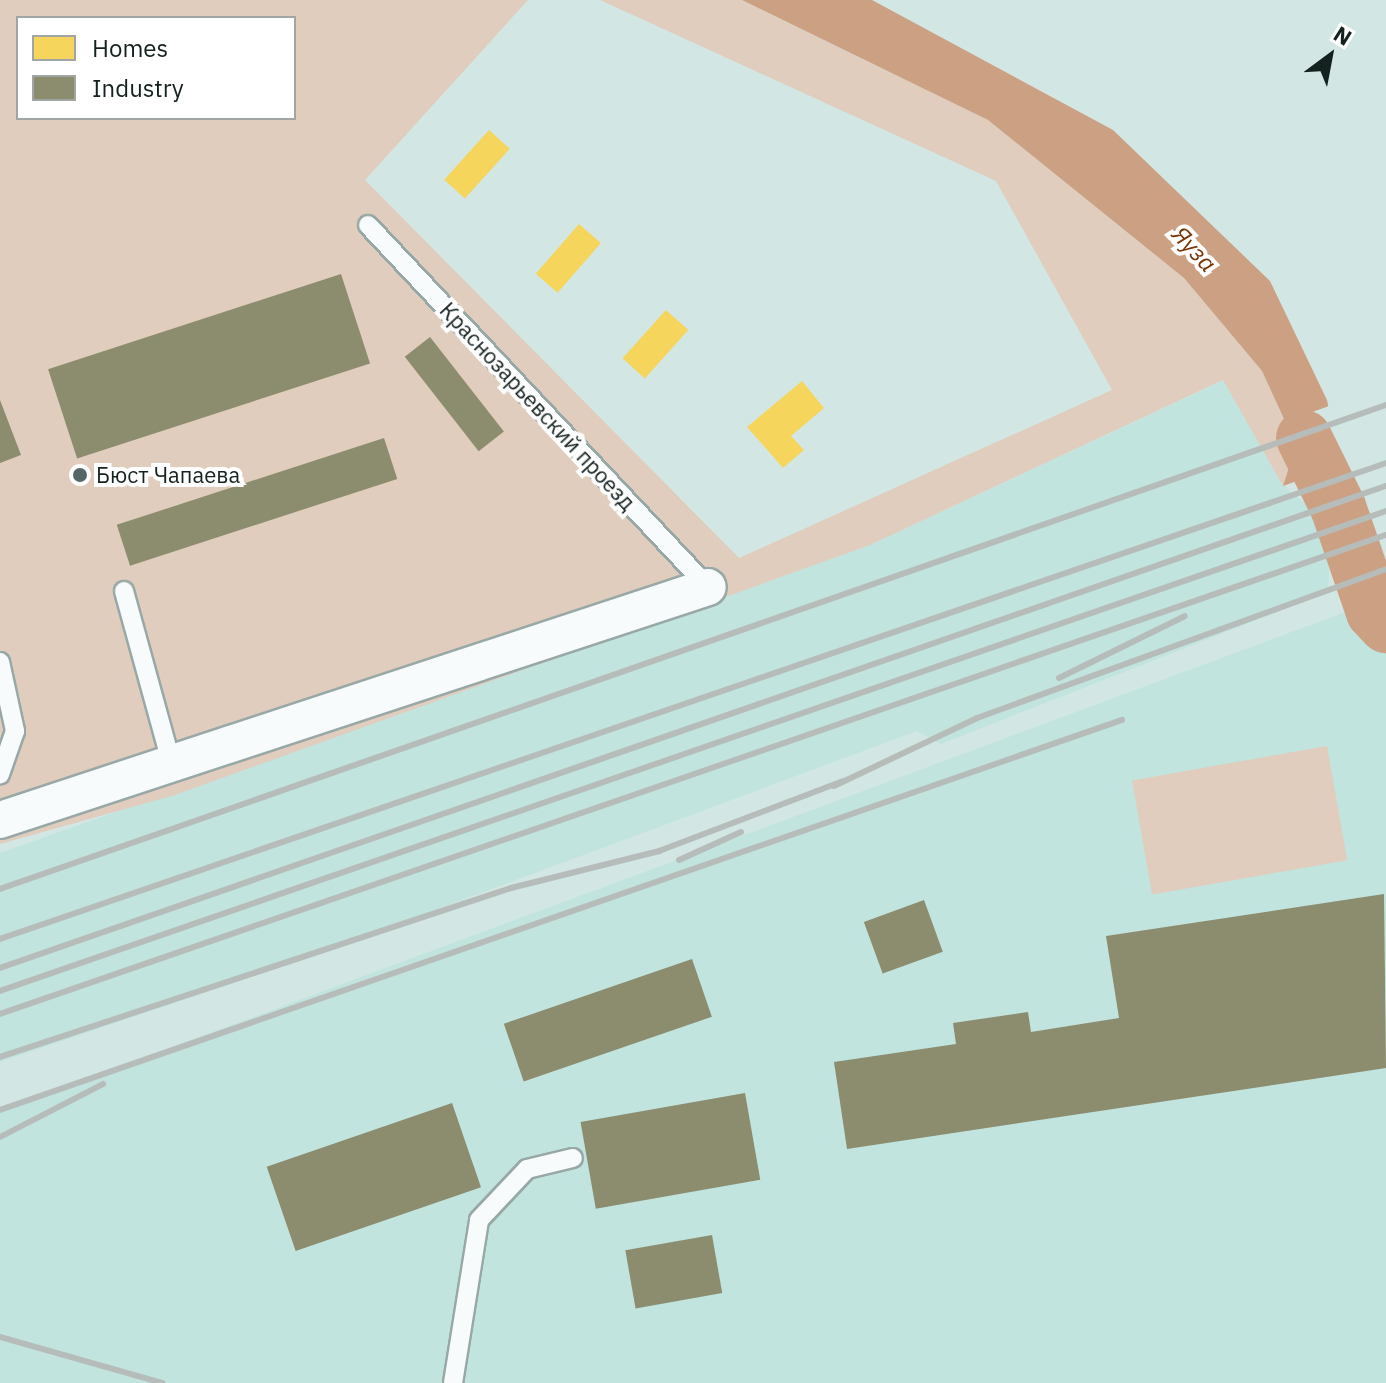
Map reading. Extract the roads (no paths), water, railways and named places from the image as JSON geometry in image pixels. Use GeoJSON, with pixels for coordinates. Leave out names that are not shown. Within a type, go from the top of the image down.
{"type":"FeatureCollection","features":[{"type":"Feature","properties":{"kind":"street"},"geometry":{"type":"LineString","coordinates":[[0,820],[708,587]]}},
{"type":"Feature","properties":{"kind":"lane","name":"Краснозарьевский проезд"},"geometry":{"type":"LineString","coordinates":[[368,225],[708,587]]}},
{"type":"Feature","properties":{"kind":"lane"},"geometry":{"type":"LineString","coordinates":[[124,591],[171,762]]}},
{"type":"Feature","properties":{"kind":"lane"},"geometry":{"type":"LineString","coordinates":[[0,662],[15,731],[0,774]]}},
{"type":"Feature","properties":{"kind":"lane"},"geometry":{"type":"LineString","coordinates":[[453,1383],[479,1220],[527,1169],[573,1158]]}},
{"type":"Feature","properties":{"kind":"water"},"geometry":{"type":"Polygon","coordinates":[[[742,0],[872,0],[1113,130],[1270,281],[1327,400],[1342,470],[1338,507],[1283,486],[1296,445],[1262,371],[1184,278],[988,120],[742,0]]]}},
{"type":"Feature","properties":{"kind":"waterway","name":"Яуза"},"geometry":{"type":"LineString","coordinates":[[1304,438],[1338,507],[1374,612],[1386,625]]}},
{"type":"Feature","properties":{"kind":"railway"},"geometry":{"type":"LineString","coordinates":[[0,889],[1386,405]]}},
{"type":"Feature","properties":{"kind":"railway"},"geometry":{"type":"LineString","coordinates":[[0,939],[1386,463]]}},
{"type":"Feature","properties":{"kind":"railway"},"geometry":{"type":"LineString","coordinates":[[0,968],[1386,486]]}},
{"type":"Feature","properties":{"kind":"railway"},"geometry":{"type":"LineString","coordinates":[[0,991],[1386,511]]}},
{"type":"Feature","properties":{"kind":"railway"},"geometry":{"type":"LineString","coordinates":[[0,1014],[1386,535]]}},
{"type":"Feature","properties":{"kind":"railway"},"geometry":{"type":"LineString","coordinates":[[834,786],[977,718],[1386,569]]}},
{"type":"Feature","properties":{"kind":"railway"},"geometry":{"type":"LineString","coordinates":[[1059,678],[1185,616]]}},
{"type":"Feature","properties":{"kind":"railway"},"geometry":{"type":"LineString","coordinates":[[0,1110],[1122,720]]}},
{"type":"Feature","properties":{"kind":"railway"},"geometry":{"type":"LineString","coordinates":[[0,1057],[511,888],[659,851],[843,781]]}},
{"type":"Feature","properties":{"kind":"railway"},"geometry":{"type":"LineString","coordinates":[[679,860],[741,832]]}},
{"type":"Feature","properties":{"kind":"railway"},"geometry":{"type":"LineString","coordinates":[[0,1137],[103,1084]]}},
{"type":"Feature","properties":{"kind":"railway"},"geometry":{"type":"LineString","coordinates":[[0,1337],[163,1383]]}},
{"type":"Feature","properties":{"kind":"place","name":"Бюст Чапаева"},"geometry":{"type":"Point","coordinates":[80,475]}}]}
